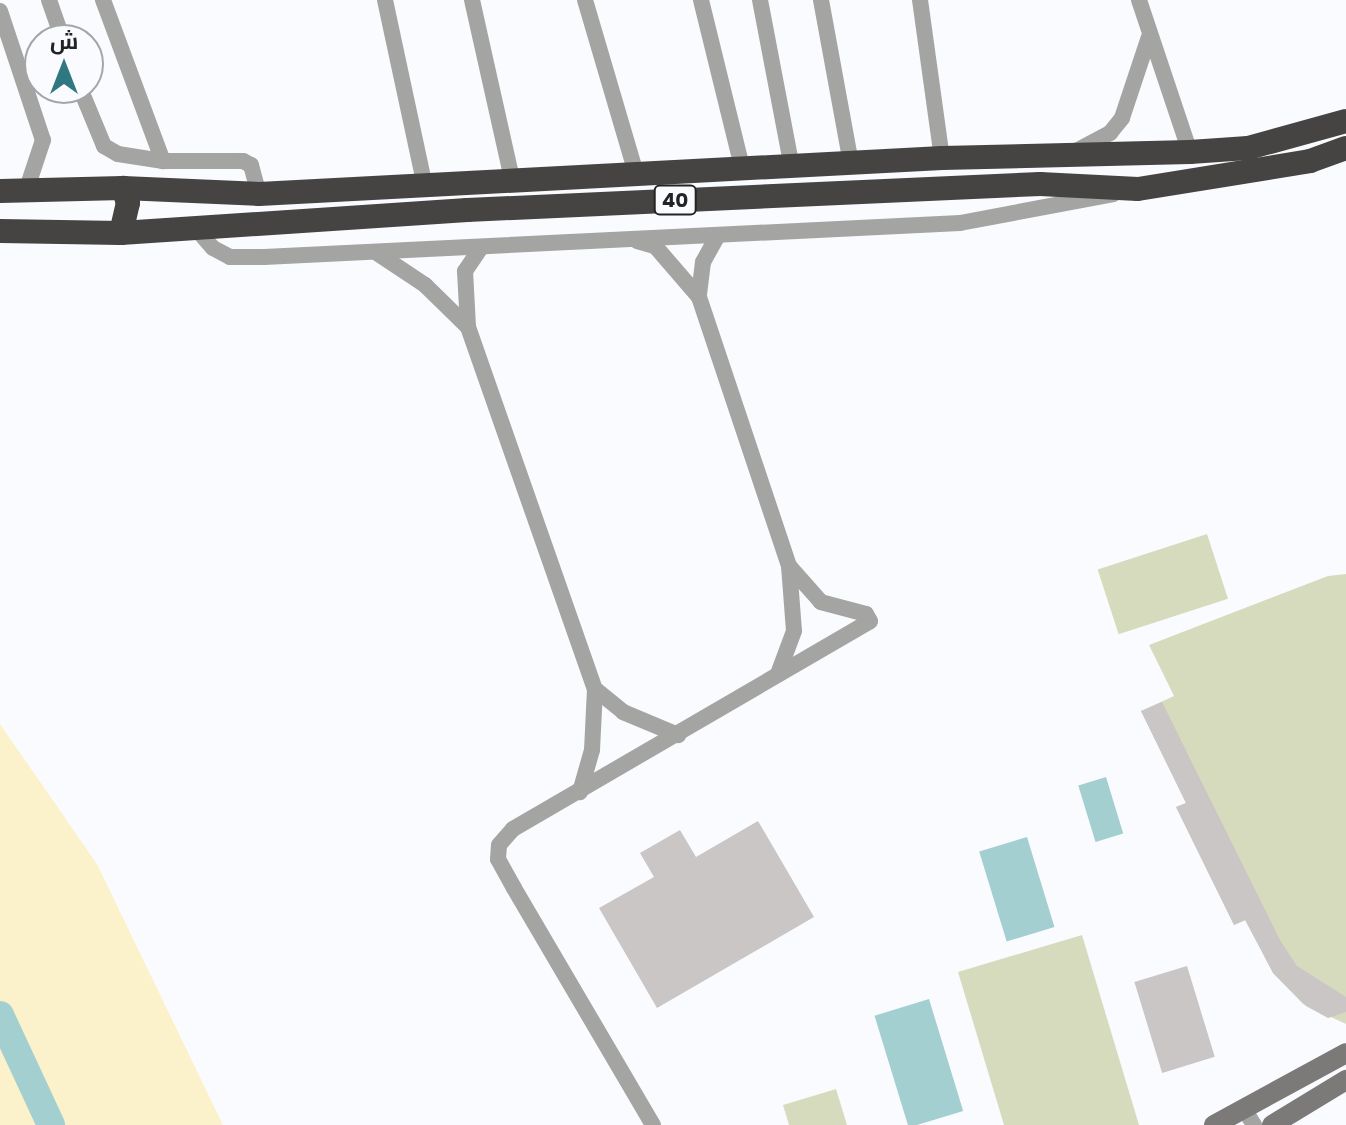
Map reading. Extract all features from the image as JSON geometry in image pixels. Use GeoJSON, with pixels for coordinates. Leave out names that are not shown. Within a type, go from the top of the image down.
{"type":"FeatureCollection","features":[{"type":"Feature","properties":{"kind":"highway","name":"40"},"geometry":{"type":"LineString","coordinates":[[0,191],[123,188],[259,194],[424,182],[742,167],[1041,154],[1190,152],[1248,148],[1346,121]]}},
{"type":"Feature","properties":{"kind":"highway","name":"40"},"geometry":{"type":"LineString","coordinates":[[0,231],[74,235],[121,233],[193,225],[467,210],[1040,184],[1138,189],[1310,161],[1346,148]]}},
{"type":"Feature","properties":{"kind":"highway"},"geometry":{"type":"LineString","coordinates":[[1040,184],[1041,154]]}},
{"type":"Feature","properties":{"kind":"highway"},"geometry":{"type":"LineString","coordinates":[[464,181],[467,210]]}},
{"type":"Feature","properties":{"kind":"highway"},"geometry":{"type":"LineString","coordinates":[[121,233],[128,203],[123,188]]}},
{"type":"Feature","properties":{"kind":"highway"},"geometry":{"type":"LineString","coordinates":[[63,191],[64,218],[74,235]]}},
{"type":"Feature","properties":{"kind":"street"},"geometry":{"type":"LineString","coordinates":[[49,0],[57,24]]}},
{"type":"Feature","properties":{"kind":"street"},"geometry":{"type":"LineString","coordinates":[[103,0],[163,161]]}},
{"type":"Feature","properties":{"kind":"street"},"geometry":{"type":"LineString","coordinates":[[385,0],[424,182]]}},
{"type":"Feature","properties":{"kind":"street"},"geometry":{"type":"LineString","coordinates":[[473,0],[512,179]]}},
{"type":"Feature","properties":{"kind":"street"},"geometry":{"type":"LineString","coordinates":[[585,0],[636,173]]}},
{"type":"Feature","properties":{"kind":"street"},"geometry":{"type":"LineString","coordinates":[[701,0],[742,167]]}},
{"type":"Feature","properties":{"kind":"street"},"geometry":{"type":"LineString","coordinates":[[760,0],[792,167]]}},
{"type":"Feature","properties":{"kind":"street"},"geometry":{"type":"LineString","coordinates":[[821,0],[851,164]]}},
{"type":"Feature","properties":{"kind":"street"},"geometry":{"type":"LineString","coordinates":[[920,0],[942,158]]}},
{"type":"Feature","properties":{"kind":"street"},"geometry":{"type":"LineString","coordinates":[[1139,0],[1190,152]]}},
{"type":"Feature","properties":{"kind":"street"},"geometry":{"type":"LineString","coordinates":[[0,11],[43,140],[26,191]]}},
{"type":"Feature","properties":{"kind":"street"},"geometry":{"type":"LineString","coordinates":[[1072,153],[1110,133],[1122,118],[1149,37]]}},
{"type":"Feature","properties":{"kind":"street"},"geometry":{"type":"LineString","coordinates":[[87,104],[104,146],[118,154],[163,161],[243,161],[251,165],[259,194]]}},
{"type":"Feature","properties":{"kind":"street"},"geometry":{"type":"LineString","coordinates":[[193,225],[213,248],[230,257],[377,253],[960,223],[1138,189]]}},
{"type":"Feature","properties":{"kind":"street"},"geometry":{"type":"LineString","coordinates":[[699,297],[703,262],[718,235]]}},
{"type":"Feature","properties":{"kind":"street"},"geometry":{"type":"LineString","coordinates":[[629,239],[655,246],[699,297],[789,566],[794,631],[778,674]]}},
{"type":"Feature","properties":{"kind":"street"},"geometry":{"type":"LineString","coordinates":[[480,249],[465,271],[468,327],[595,689],[592,750],[580,792]]}},
{"type":"Feature","properties":{"kind":"street"},"geometry":{"type":"LineString","coordinates":[[377,253],[425,285],[468,327]]}},
{"type":"Feature","properties":{"kind":"street"},"geometry":{"type":"LineString","coordinates":[[653,1125],[498,859],[502,837],[870,619],[821,602],[789,566]]}},
{"type":"Feature","properties":{"kind":"street"},"geometry":{"type":"LineString","coordinates":[[595,689],[623,712],[678,735]]}},
{"type":"Feature","properties":{"kind":"street"},"geometry":{"type":"LineString","coordinates":[[1214,1125],[1249,1117],[1346,1053]]}},
{"type":"Feature","properties":{"kind":"street"},"geometry":{"type":"LineString","coordinates":[[1272,1125],[1346,1080]]}},
{"type":"Feature","properties":{"kind":"green space"},"geometry":{"type":"Polygon","coordinates":[[[1207,534],[1228,599],[1119,634],[1098,570],[1207,534]]]}},
{"type":"Feature","properties":{"kind":"green space"},"geometry":{"type":"Polygon","coordinates":[[[1346,574],[1346,1024],[1303,1004],[1273,973],[1246,920],[1234,925],[1176,807],[1186,803],[1141,711],[1174,696],[1149,645],[1328,576],[1346,574]]]}},
{"type":"Feature","properties":{"kind":"green space"},"geometry":{"type":"Polygon","coordinates":[[[1082,935],[1139,1125],[1004,1125],[958,972],[1082,935]]]}},
{"type":"Feature","properties":{"kind":"green space"},"geometry":{"type":"Polygon","coordinates":[[[836,1089],[847,1125],[789,1125],[783,1105],[836,1089]]]}},
{"type":"Feature","properties":{"kind":"sand"},"geometry":{"type":"Polygon","coordinates":[[[0,724],[97,864],[223,1125],[0,1125],[0,724]]]}},
{"type":"Feature","properties":{"kind":"water"},"geometry":{"type":"Polygon","coordinates":[[[1106,777],[1123,833],[1096,842],[1078,785],[1106,777]]]}},
{"type":"Feature","properties":{"kind":"water"},"geometry":{"type":"Polygon","coordinates":[[[1027,837],[1054,927],[1007,942],[979,852],[1027,837]]]}},
{"type":"Feature","properties":{"kind":"water"},"geometry":{"type":"Polygon","coordinates":[[[929,999],[963,1111],[908,1125],[874,1016],[929,999]]]}},
{"type":"Feature","properties":{"kind":"building"},"geometry":{"type":"Polygon","coordinates":[[[1162,702],[1280,940],[1297,966],[1346,997],[1346,1012],[1328,1018],[1306,1006],[1273,973],[1245,920],[1234,925],[1176,807],[1186,803],[1141,711],[1162,702]]]}},
{"type":"Feature","properties":{"kind":"building"},"geometry":{"type":"Polygon","coordinates":[[[758,821],[814,917],[657,1008],[599,908],[654,877],[640,853],[680,830],[696,857],[758,821]]]}},
{"type":"Feature","properties":{"kind":"building"},"geometry":{"type":"Polygon","coordinates":[[[1187,966],[1215,1057],[1162,1073],[1134,982],[1187,966]]]}},
{"type":"Feature","properties":{"kind":"waterway"},"geometry":{"type":"LineString","coordinates":[[0,1015],[51,1125]]}}]}
